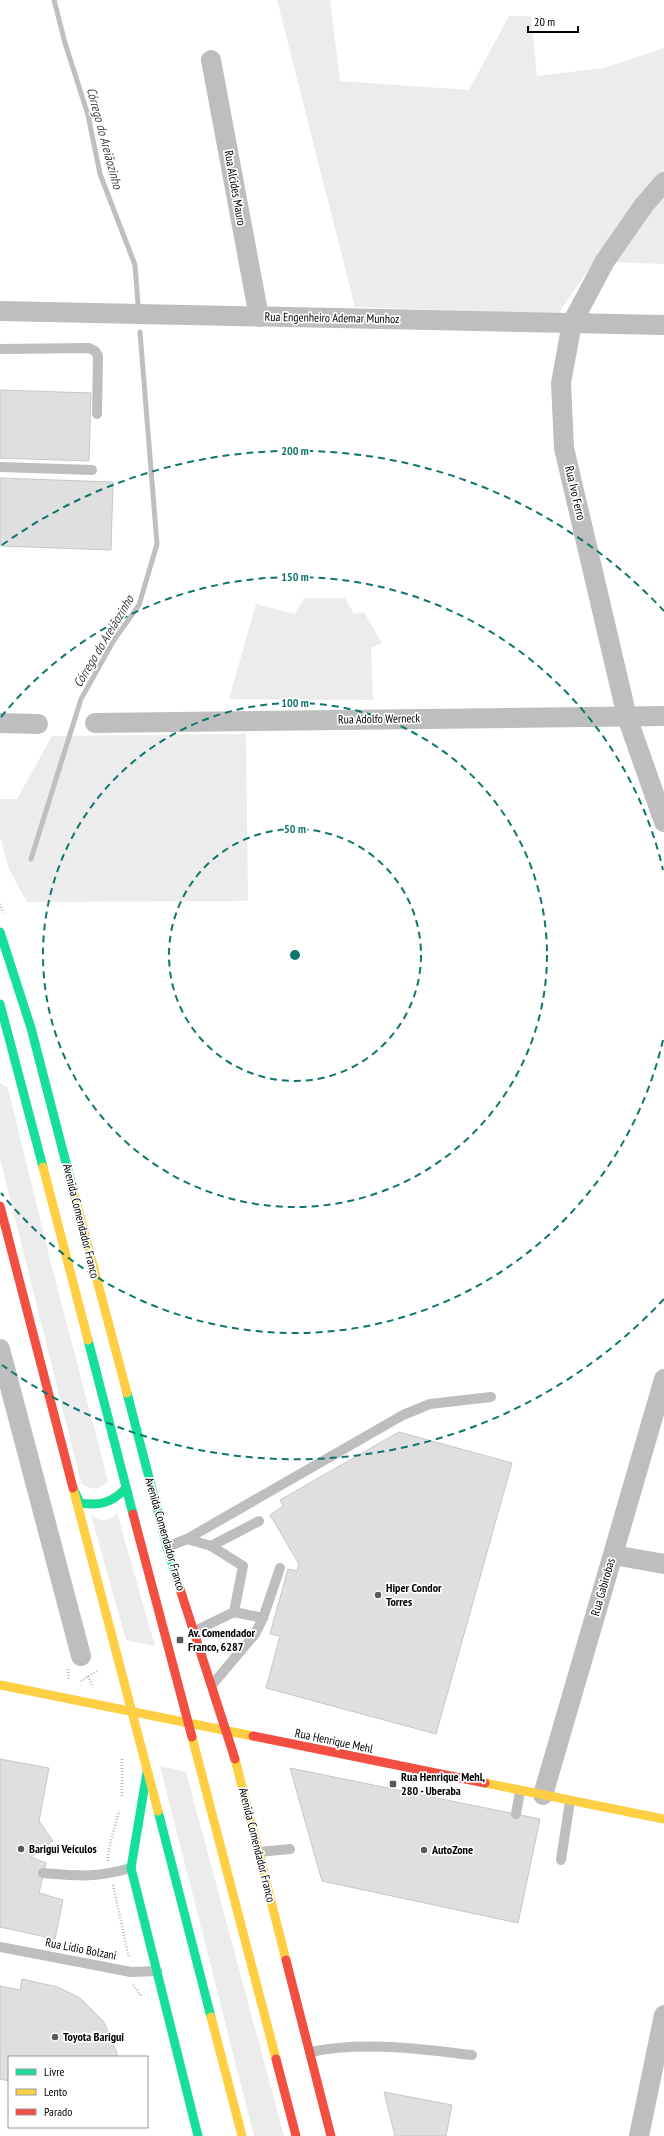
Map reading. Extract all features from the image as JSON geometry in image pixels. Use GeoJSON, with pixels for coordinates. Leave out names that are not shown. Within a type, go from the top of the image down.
{"type":"FeatureCollection","features":[{"type":"Feature","properties":{"kind":"main road","name":"Avenida Comendador Franco"},"geometry":{"type":"LineString","coordinates":[[0,932],[31,1028],[167,1546],[227,1731],[331,2136]]}},
{"type":"Feature","properties":{"kind":"main road","name":"Avenida Comendador Franco"},"geometry":{"type":"LineString","coordinates":[[0,1004],[296,2136]]}},
{"type":"Feature","properties":{"kind":"main road"},"geometry":{"type":"LineString","coordinates":[[6,1060],[16,1067]]}},
{"type":"Feature","properties":{"kind":"main road"},"geometry":{"type":"LineString","coordinates":[[0,1206],[242,2136]]}},
{"type":"Feature","properties":{"kind":"main road"},"geometry":{"type":"LineString","coordinates":[[74,1490],[80,1503],[98,1506],[115,1500],[126,1488]]}},
{"type":"Feature","properties":{"kind":"main road","name":"Rua Henrique Mehl"},"geometry":{"type":"LineString","coordinates":[[0,1684],[520,1791],[664,1819]]}},
{"type":"Feature","properties":{"kind":"main road"},"geometry":{"type":"LineString","coordinates":[[147,1772],[131,1868],[198,2136]]}},
{"type":"Feature","properties":{"kind":"street","name":"Rua Alcides Mauro"},"geometry":{"type":"LineString","coordinates":[[211,60],[259,317]]}},
{"type":"Feature","properties":{"kind":"street","name":"Rua Ivo Ferro"},"geometry":{"type":"LineString","coordinates":[[664,182],[644,205],[605,261],[572,323],[561,383],[564,448],[627,717],[664,822]]}},
{"type":"Feature","properties":{"kind":"street","name":"Rua Engenheiro Ademar Munhoz"},"geometry":{"type":"LineString","coordinates":[[0,311],[664,325]]}},
{"type":"Feature","properties":{"kind":"street","name":"Rua Adolfo Werneck"},"geometry":{"type":"LineString","coordinates":[[95,723],[664,716]]}},
{"type":"Feature","properties":{"kind":"street"},"geometry":{"type":"LineString","coordinates":[[0,723],[38,724]]}},
{"type":"Feature","properties":{"kind":"street"},"geometry":{"type":"LineString","coordinates":[[0,1348],[81,1656]]}},
{"type":"Feature","properties":{"kind":"street","name":"Rua Gabirobas"},"geometry":{"type":"LineString","coordinates":[[543,1795],[664,1379]]}},
{"type":"Feature","properties":{"kind":"street"},"geometry":{"type":"LineString","coordinates":[[613,1554],[664,1564]]}},
{"type":"Feature","properties":{"kind":"street"},"geometry":{"type":"LineString","coordinates":[[639,2136],[664,2015]]}},
{"type":"Feature","properties":{"kind":"lane"},"geometry":{"type":"LineString","coordinates":[[0,349],[89,348],[95,351],[98,356],[97,414]]}},
{"type":"Feature","properties":{"kind":"lane"},"geometry":{"type":"LineString","coordinates":[[0,467],[92,470]]}},
{"type":"Feature","properties":{"kind":"lane"},"geometry":{"type":"LineString","coordinates":[[167,1546],[187,1539],[403,1415],[430,1404],[491,1397]]}},
{"type":"Feature","properties":{"kind":"lane"},"geometry":{"type":"LineString","coordinates":[[211,1546],[259,1520]]}},
{"type":"Feature","properties":{"kind":"lane"},"geometry":{"type":"LineString","coordinates":[[187,1539],[211,1546],[243,1566],[234,1612]]}},
{"type":"Feature","properties":{"kind":"lane"},"geometry":{"type":"LineString","coordinates":[[212,1685],[255,1634],[263,1618],[280,1568]]}},
{"type":"Feature","properties":{"kind":"lane"},"geometry":{"type":"LineString","coordinates":[[195,1631],[234,1612],[263,1618]]}},
{"type":"Feature","properties":{"kind":"lane"},"geometry":{"type":"LineString","coordinates":[[516,1814],[520,1791]]}},
{"type":"Feature","properties":{"kind":"lane"},"geometry":{"type":"LineString","coordinates":[[561,1860],[570,1801]]}},
{"type":"Feature","properties":{"kind":"lane"},"geometry":{"type":"LineString","coordinates":[[259,1852],[290,1849]]}},
{"type":"Feature","properties":{"kind":"lane"},"geometry":{"type":"LineString","coordinates":[[43,1873],[85,1877],[108,1875],[131,1868]]}},
{"type":"Feature","properties":{"kind":"lane","name":"Rua Lídio Bolzani"},"geometry":{"type":"LineString","coordinates":[[0,1947],[131,1972],[157,1971]]}},
{"type":"Feature","properties":{"kind":"lane"},"geometry":{"type":"LineString","coordinates":[[310,2052],[334,2047],[397,2047],[472,2055]]}},
{"type":"Feature","properties":{"kind":"path"},"geometry":{"type":"LineString","coordinates":[[88,1676],[97,1671]]}},
{"type":"Feature","properties":{"kind":"shaded area"},"geometry":{"type":"Polygon","coordinates":[[[277,0],[330,0],[340,81],[469,90],[509,16],[531,16],[537,76],[604,68],[664,48],[664,175],[596,259],[558,314],[355,307],[277,0]]]}},
{"type":"Feature","properties":{"kind":"shaded area"},"geometry":{"type":"Polygon","coordinates":[[[664,191],[664,264],[611,262],[664,191]]]}},
{"type":"Feature","properties":{"kind":"shaded area"},"geometry":{"type":"Polygon","coordinates":[[[304,598],[345,598],[354,614],[364,612],[382,643],[371,648],[373,700],[229,699],[256,604],[295,614],[304,598]]]}},
{"type":"Feature","properties":{"kind":"shaded area"},"geometry":{"type":"Polygon","coordinates":[[[246,734],[248,901],[27,902],[9,869],[0,837],[0,799],[17,799],[52,736],[246,734]]]}},
{"type":"Feature","properties":{"kind":"shaded area"},"geometry":{"type":"Polygon","coordinates":[[[0,1083],[8,1088],[50,1260],[108,1481],[98,1488],[88,1487],[81,1483],[0,1159],[0,1083]]]}},
{"type":"Feature","properties":{"kind":"shaded area"},"geometry":{"type":"Polygon","coordinates":[[[117,1513],[155,1646],[126,1640],[91,1515],[98,1519],[105,1520],[111,1518],[117,1513]]]}},
{"type":"Feature","properties":{"kind":"shaded area"},"geometry":{"type":"Polygon","coordinates":[[[160,1766],[186,1772],[284,2136],[254,2136],[160,1766]]]}},
{"type":"Feature","properties":{"kind":"building"},"geometry":{"type":"Polygon","coordinates":[[[0,390],[91,393],[89,461],[0,458],[0,390]]]}},
{"type":"Feature","properties":{"kind":"building"},"geometry":{"type":"Polygon","coordinates":[[[0,478],[113,482],[111,550],[0,546],[0,478]]]}},
{"type":"Feature","properties":{"kind":"building","name":"Hiper Condor Torres"},"geometry":{"type":"Polygon","coordinates":[[[399,1432],[512,1463],[436,1734],[266,1688],[280,1636],[270,1634],[288,1569],[297,1571],[299,1564],[270,1515],[283,1506],[280,1500],[399,1432]]]}},
{"type":"Feature","properties":{"kind":"building","name":"Barigui Veículos"},"geometry":{"type":"Polygon","coordinates":[[[0,1759],[49,1768],[39,1821],[53,1841],[31,1857],[46,1863],[39,1893],[63,1900],[55,1939],[0,1927],[0,1759]]]}},
{"type":"Feature","properties":{"kind":"building","name":"AutoZone"},"geometry":{"type":"Polygon","coordinates":[[[290,1768],[540,1819],[518,1923],[322,1881],[290,1768]]]}},
{"type":"Feature","properties":{"kind":"building","name":"Toyota Barigui"},"geometry":{"type":"Polygon","coordinates":[[[22,1979],[58,1987],[80,1998],[104,2022],[117,2056],[8,2056],[8,2081],[0,2079],[0,1986],[20,1990],[22,1979]]]}},
{"type":"Feature","properties":{"kind":"building"},"geometry":{"type":"Polygon","coordinates":[[[384,2092],[452,2105],[446,2136],[395,2136],[384,2092]]]}},
{"type":"Feature","properties":{"kind":"waterway","name":"Córrego do Areiãozinho"},"geometry":{"type":"LineString","coordinates":[[54,0],[65,43],[88,115],[100,174],[135,265],[138,304]]}},
{"type":"Feature","properties":{"kind":"waterway","name":"Córrego do Areiãozinho"},"geometry":{"type":"LineString","coordinates":[[31,859],[81,699],[114,640],[139,605],[157,544],[140,332]]}},
{"type":"Feature","properties":{"kind":"traffic: fast"},"geometry":{"type":"LineString","coordinates":[[0,932],[31,1028],[72,1186]]}},
{"type":"Feature","properties":{"kind":"traffic: fast"},"geometry":{"type":"LineString","coordinates":[[0,1004],[43,1167]]}},
{"type":"Feature","properties":{"kind":"traffic: fast"},"geometry":{"type":"LineString","coordinates":[[88,1340],[133,1514]]}},
{"type":"Feature","properties":{"kind":"traffic: fast"},"geometry":{"type":"LineString","coordinates":[[127,1393],[167,1547],[180,1589]]}},
{"type":"Feature","properties":{"kind":"traffic: fast"},"geometry":{"type":"LineString","coordinates":[[74,1490],[80,1503],[100,1504],[116,1497],[126,1488]]}},
{"type":"Feature","properties":{"kind":"traffic: fast"},"geometry":{"type":"LineString","coordinates":[[147,1772],[131,1868],[198,2136]]}},
{"type":"Feature","properties":{"kind":"traffic: fast"},"geometry":{"type":"LineString","coordinates":[[158,1811],[211,2017]]}},
{"type":"Feature","properties":{"kind":"traffic: slow"},"geometry":{"type":"LineString","coordinates":[[43,1167],[88,1340]]}},
{"type":"Feature","properties":{"kind":"traffic: slow"},"geometry":{"type":"LineString","coordinates":[[72,1186],[127,1393]]}},
{"type":"Feature","properties":{"kind":"traffic: slow"},"geometry":{"type":"LineString","coordinates":[[73,1488],[158,1811]]}},
{"type":"Feature","properties":{"kind":"traffic: slow"},"geometry":{"type":"LineString","coordinates":[[0,1685],[253,1736]]}},
{"type":"Feature","properties":{"kind":"traffic: slow"},"geometry":{"type":"LineString","coordinates":[[192,1737],[276,2059]]}},
{"type":"Feature","properties":{"kind":"traffic: slow"},"geometry":{"type":"LineString","coordinates":[[235,1759],[286,1960]]}},
{"type":"Feature","properties":{"kind":"traffic: slow"},"geometry":{"type":"LineString","coordinates":[[485,1783],[664,1819]]}},
{"type":"Feature","properties":{"kind":"traffic: slow"},"geometry":{"type":"LineString","coordinates":[[211,2017],[242,2136]]}},
{"type":"Feature","properties":{"kind":"traffic: jam"},"geometry":{"type":"LineString","coordinates":[[0,1206],[73,1488]]}},
{"type":"Feature","properties":{"kind":"traffic: jam"},"geometry":{"type":"LineString","coordinates":[[133,1514],[192,1737]]}},
{"type":"Feature","properties":{"kind":"traffic: jam"},"geometry":{"type":"LineString","coordinates":[[180,1589],[235,1759]]}},
{"type":"Feature","properties":{"kind":"traffic: jam"},"geometry":{"type":"LineString","coordinates":[[253,1736],[485,1783]]}},
{"type":"Feature","properties":{"kind":"traffic: jam"},"geometry":{"type":"LineString","coordinates":[[286,1960],[331,2136]]}},
{"type":"Feature","properties":{"kind":"traffic: jam"},"geometry":{"type":"LineString","coordinates":[[276,2059],[296,2136]]}},
{"type":"Feature","properties":{"kind":"place","name":"Hiper Condor Torres"},"geometry":{"type":"Point","coordinates":[378,1595]}},
{"type":"Feature","properties":{"kind":"place","name":"Av. Comendador Franco, 6287"},"geometry":{"type":"Point","coordinates":[180,1640]}},
{"type":"Feature","properties":{"kind":"place","name":"Rua Henrique Mehl, 280 - Uberaba"},"geometry":{"type":"Point","coordinates":[393,1784]}},
{"type":"Feature","properties":{"kind":"place","name":"Barigui Veículos"},"geometry":{"type":"Point","coordinates":[21,1849]}},
{"type":"Feature","properties":{"kind":"place","name":"AutoZone"},"geometry":{"type":"Point","coordinates":[424,1850]}},
{"type":"Feature","properties":{"kind":"place","name":"Toyota Barigui"},"geometry":{"type":"Point","coordinates":[55,2037]}}]}
